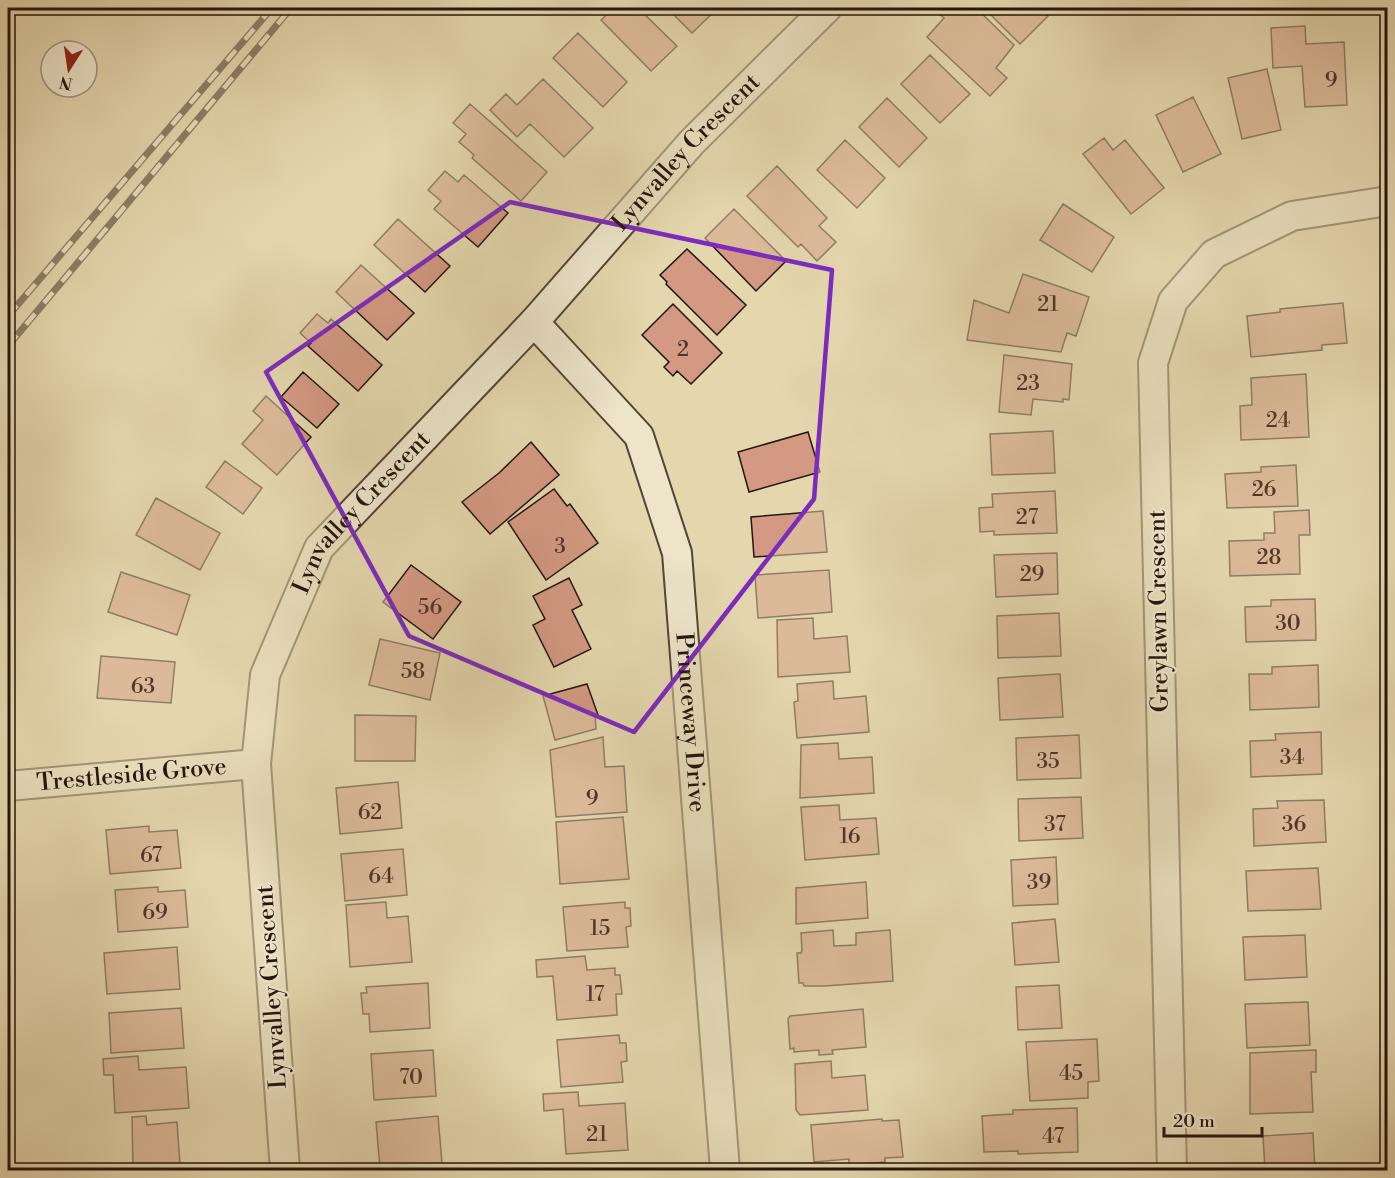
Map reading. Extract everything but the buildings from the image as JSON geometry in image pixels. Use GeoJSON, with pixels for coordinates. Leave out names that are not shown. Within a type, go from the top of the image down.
{"type":"FeatureCollection","features":[{"type":"Feature","properties":{"kind":"street","name":"Lynvalley Crescent"},"geometry":{"type":"LineString","coordinates":[[285,1170],[256,764],[265,675],[319,548],[534,322],[692,142],[827,8]]}},
{"type":"Feature","properties":{"kind":"street","name":"Greylawn Crescent"},"geometry":{"type":"LineString","coordinates":[[1172,1170],[1153,363],[1173,301],[1214,254],[1292,216],[1388,201]]}},
{"type":"Feature","properties":{"kind":"street","name":"Princeway Drive"},"geometry":{"type":"LineString","coordinates":[[534,322],[639,436],[677,553],[725,1170]]}},
{"type":"Feature","properties":{"kind":"street","name":"Trestleside Grove"},"geometry":{"type":"LineString","coordinates":[[8,786],[256,764]]}},
{"type":"Feature","properties":{"kind":"highlighted area"},"geometry":{"type":"Polygon","coordinates":[[[510,202],[832,270],[814,499],[634,732],[409,636],[266,372],[510,202]]]}},
{"type":"Feature","properties":{"kind":"railway"},"geometry":{"type":"LineString","coordinates":[[8,316],[272,8]]}},
{"type":"Feature","properties":{"kind":"railway"},"geometry":{"type":"LineString","coordinates":[[8,346],[291,8]]}}]}
